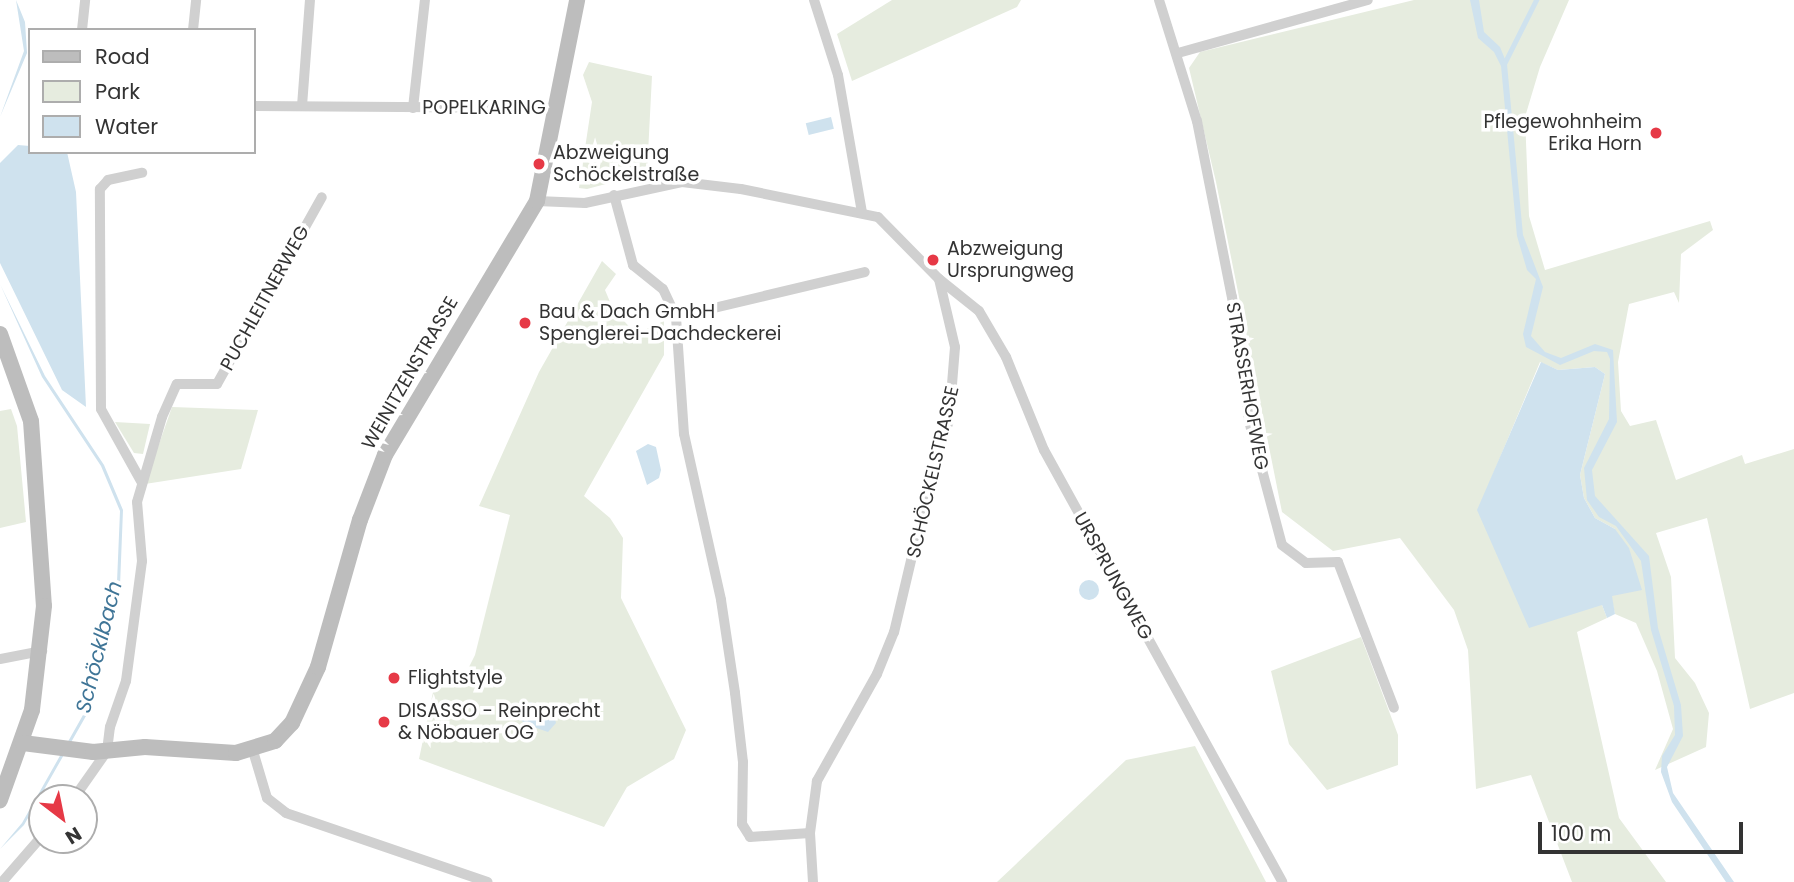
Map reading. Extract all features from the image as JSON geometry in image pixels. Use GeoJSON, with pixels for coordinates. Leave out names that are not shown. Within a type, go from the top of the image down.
{"type":"FeatureCollection","features":[{"type":"Feature","properties":{"kind":"main road","name":"WEINITZENSTRASSE"},"geometry":{"type":"LineString","coordinates":[[253,751],[282,735],[301,707],[318,667],[360,520],[385,455],[537,201],[577,0]]}},
{"type":"Feature","properties":{"kind":"main road"},"geometry":{"type":"LineString","coordinates":[[0,334],[31,421],[41,529],[42,651],[23,743],[0,800]]}},
{"type":"Feature","properties":{"kind":"main road"},"geometry":{"type":"LineString","coordinates":[[23,743],[76,750],[107,751],[145,747],[253,751]]}},
{"type":"Feature","properties":{"kind":"street"},"geometry":{"type":"LineString","coordinates":[[82,28],[85,0]]}},
{"type":"Feature","properties":{"kind":"street"},"geometry":{"type":"LineString","coordinates":[[193,28],[195,0]]}},
{"type":"Feature","properties":{"kind":"street"},"geometry":{"type":"LineString","coordinates":[[302,106],[310,0]]}},
{"type":"Feature","properties":{"kind":"street","name":"POPELKARING"},"geometry":{"type":"LineString","coordinates":[[413,108],[425,0]]}},
{"type":"Feature","properties":{"kind":"street"},"geometry":{"type":"LineString","coordinates":[[814,0],[838,75],[862,213]]}},
{"type":"Feature","properties":{"kind":"street","name":"STRASSERHOFWEG"},"geometry":{"type":"LineString","coordinates":[[1159,0],[1178,53],[1212,190],[1249,421],[1282,545],[1306,563],[1338,562],[1394,708]]}},
{"type":"Feature","properties":{"kind":"street"},"geometry":{"type":"LineString","coordinates":[[1178,53],[1368,0]]}},
{"type":"Feature","properties":{"kind":"street","name":"POPELKARING"},"geometry":{"type":"LineString","coordinates":[[256,106],[556,108]]}},
{"type":"Feature","properties":{"kind":"street"},"geometry":{"type":"LineString","coordinates":[[141,481],[101,409],[100,189],[108,180],[142,173]]}},
{"type":"Feature","properties":{"kind":"street"},"geometry":{"type":"LineString","coordinates":[[537,201],[585,203],[682,182],[862,213],[878,217],[939,279]]}},
{"type":"Feature","properties":{"kind":"street"},"geometry":{"type":"LineString","coordinates":[[614,195],[633,265],[663,289],[676,317],[684,434],[721,600],[735,693],[743,761],[742,824],[750,837],[810,833]]}},
{"type":"Feature","properties":{"kind":"street","name":"PUCHLEITNERWEG"},"geometry":{"type":"LineString","coordinates":[[107,751],[110,727],[126,681],[142,561],[137,502],[141,481],[177,384],[217,384],[322,197]]}},
{"type":"Feature","properties":{"kind":"street"},"geometry":{"type":"LineString","coordinates":[[676,317],[865,272]]}},
{"type":"Feature","properties":{"kind":"street","name":"SCHÖCKELSTRASSE"},"geometry":{"type":"LineString","coordinates":[[813,882],[810,833],[817,781],[877,674],[898,619],[935,459],[949,421],[955,347],[939,279]]}},
{"type":"Feature","properties":{"kind":"street","name":"URSPRUNGWEG"},"geometry":{"type":"LineString","coordinates":[[939,279],[979,311],[1006,357],[1044,450],[1282,882]]}},
{"type":"Feature","properties":{"kind":"street"},"geometry":{"type":"LineString","coordinates":[[0,659],[42,651]]}},
{"type":"Feature","properties":{"kind":"street"},"geometry":{"type":"LineString","coordinates":[[84,784],[107,751]]}},
{"type":"Feature","properties":{"kind":"street"},"geometry":{"type":"LineString","coordinates":[[253,751],[267,798],[286,813],[487,882]]}},
{"type":"Feature","properties":{"kind":"street"},"geometry":{"type":"LineString","coordinates":[[2,882],[28,852]]}},
{"type":"Feature","properties":{"kind":"green space"},"geometry":{"type":"Polygon","coordinates":[[[892,0],[1021,0],[1017,7],[852,81],[837,34],[892,0]]]}},
{"type":"Feature","properties":{"kind":"green space"},"geometry":{"type":"Polygon","coordinates":[[[1414,0],[1569,0],[1540,67],[1525,117],[1529,216],[1545,270],[1710,221],[1713,230],[1681,254],[1679,303],[1674,292],[1629,304],[1618,362],[1621,411],[1630,426],[1656,420],[1676,480],[1742,455],[1745,464],[1794,449],[1794,693],[1750,709],[1707,518],[1656,533],[1671,577],[1675,658],[1695,683],[1709,713],[1706,747],[1655,770],[1673,729],[1657,671],[1636,623],[1615,614],[1611,596],[1615,529],[1595,518],[1584,498],[1580,475],[1605,374],[1595,367],[1558,370],[1540,362],[1478,510],[1490,532],[1602,605],[1607,618],[1577,632],[1619,818],[1666,882],[1572,882],[1531,775],[1476,789],[1468,650],[1454,610],[1400,538],[1333,551],[1282,512],[1216,182],[1189,68],[1200,52],[1414,0]]]}},
{"type":"Feature","properties":{"kind":"green space"},"geometry":{"type":"Polygon","coordinates":[[[589,62],[652,76],[647,173],[587,189],[579,188],[592,102],[583,75],[589,62]]]}},
{"type":"Feature","properties":{"kind":"green space"},"geometry":{"type":"Polygon","coordinates":[[[602,261],[616,274],[605,290],[613,309],[636,334],[664,321],[664,355],[584,496],[610,518],[623,538],[621,598],[686,730],[674,759],[627,787],[604,827],[419,759],[437,673],[463,679],[475,655],[510,515],[479,506],[539,372],[602,261]]]}},
{"type":"Feature","properties":{"kind":"green space"},"geometry":{"type":"Polygon","coordinates":[[[172,407],[258,410],[241,469],[145,484],[172,407]]]}},
{"type":"Feature","properties":{"kind":"green space"},"geometry":{"type":"Polygon","coordinates":[[[11,409],[17,426],[26,522],[0,528],[0,411],[11,409]]]}},
{"type":"Feature","properties":{"kind":"green space"},"geometry":{"type":"Polygon","coordinates":[[[115,422],[150,424],[143,454],[134,453],[115,422]]]}},
{"type":"Feature","properties":{"kind":"green space"},"geometry":{"type":"Polygon","coordinates":[[[1361,637],[1398,735],[1398,765],[1327,790],[1289,744],[1271,671],[1361,637]]]}},
{"type":"Feature","properties":{"kind":"green space"},"geometry":{"type":"Polygon","coordinates":[[[1195,746],[1266,882],[997,882],[1126,760],[1195,746]]]}},
{"type":"Feature","properties":{"kind":"water"},"geometry":{"type":"Polygon","coordinates":[[[16,0],[25,22],[27,53],[0,117],[24,51],[16,0]]]}},
{"type":"Feature","properties":{"kind":"water"},"geometry":{"type":"Polygon","coordinates":[[[1470,0],[1479,0],[1484,32],[1500,47],[1507,64],[1523,235],[1543,287],[1531,336],[1545,352],[1561,358],[1595,344],[1613,350],[1617,422],[1592,470],[1595,496],[1649,556],[1658,628],[1681,705],[1683,736],[1667,767],[1673,793],[1734,882],[1726,882],[1672,802],[1661,772],[1662,756],[1675,735],[1674,706],[1651,630],[1641,561],[1616,526],[1599,517],[1587,500],[1584,468],[1609,419],[1610,359],[1607,352],[1594,351],[1560,365],[1526,347],[1523,334],[1536,279],[1527,270],[1517,236],[1501,66],[1494,52],[1478,38],[1470,0]]]}},
{"type":"Feature","properties":{"kind":"water"},"geometry":{"type":"Polygon","coordinates":[[[831,117],[834,129],[809,135],[806,123],[831,117]]]}},
{"type":"Feature","properties":{"kind":"water"},"geometry":{"type":"Polygon","coordinates":[[[18,145],[28,146],[28,154],[67,154],[76,192],[86,407],[62,390],[0,263],[0,163],[18,145]]]}},
{"type":"Feature","properties":{"kind":"water","name":"Schöcklbach"},"geometry":{"type":"Polygon","coordinates":[[[0,284],[45,376],[104,465],[123,510],[120,586],[86,716],[47,784],[44,784],[83,715],[117,582],[120,511],[101,466],[42,377],[0,284]]]}},
{"type":"Feature","properties":{"kind":"water"},"geometry":{"type":"Polygon","coordinates":[[[1541,362],[1558,370],[1595,367],[1605,374],[1580,475],[1584,498],[1595,518],[1615,529],[1629,548],[1642,590],[1612,596],[1615,614],[1607,618],[1602,605],[1529,628],[1477,510],[1541,362]]]}},
{"type":"Feature","properties":{"kind":"water"},"geometry":{"type":"Polygon","coordinates":[[[648,444],[656,447],[661,470],[659,478],[647,485],[636,451],[648,444]]]}},
{"type":"Feature","properties":{"kind":"water"},"geometry":{"type":"Polygon","coordinates":[[[1089,580],[1096,583],[1099,590],[1096,597],[1089,600],[1082,597],[1079,590],[1082,583],[1089,580]]]}},
{"type":"Feature","properties":{"kind":"water"},"geometry":{"type":"Polygon","coordinates":[[[530,702],[553,712],[556,723],[548,732],[525,724],[515,714],[530,702]]]}},
{"type":"Feature","properties":{"kind":"water","name":"Schöcklbach"},"geometry":{"type":"Polygon","coordinates":[[[28,812],[24,825],[0,849],[28,812]]]}},
{"type":"Feature","properties":{"kind":"waterway"},"geometry":{"type":"LineString","coordinates":[[1504,64],[1536,0]]}},
{"type":"Feature","properties":{"kind":"place","name":"Pflegewohnheim Erika Horn"},"geometry":{"type":"Point","coordinates":[1656,133]}},
{"type":"Feature","properties":{"kind":"place","name":"Abzweigung Schöckelstraße"},"geometry":{"type":"Point","coordinates":[539,164]}},
{"type":"Feature","properties":{"kind":"place","name":"Abzweigung Ursprungweg"},"geometry":{"type":"Point","coordinates":[933,260]}},
{"type":"Feature","properties":{"kind":"place","name":"Bau & Dach GmbH Spenglerei-Dachdeckerei"},"geometry":{"type":"Point","coordinates":[525,323]}},
{"type":"Feature","properties":{"kind":"place","name":"Flightstyle"},"geometry":{"type":"Point","coordinates":[394,678]}},
{"type":"Feature","properties":{"kind":"place","name":"DISASSO - Reinprecht & Nöbauer OG"},"geometry":{"type":"Point","coordinates":[384,722]}}]}
